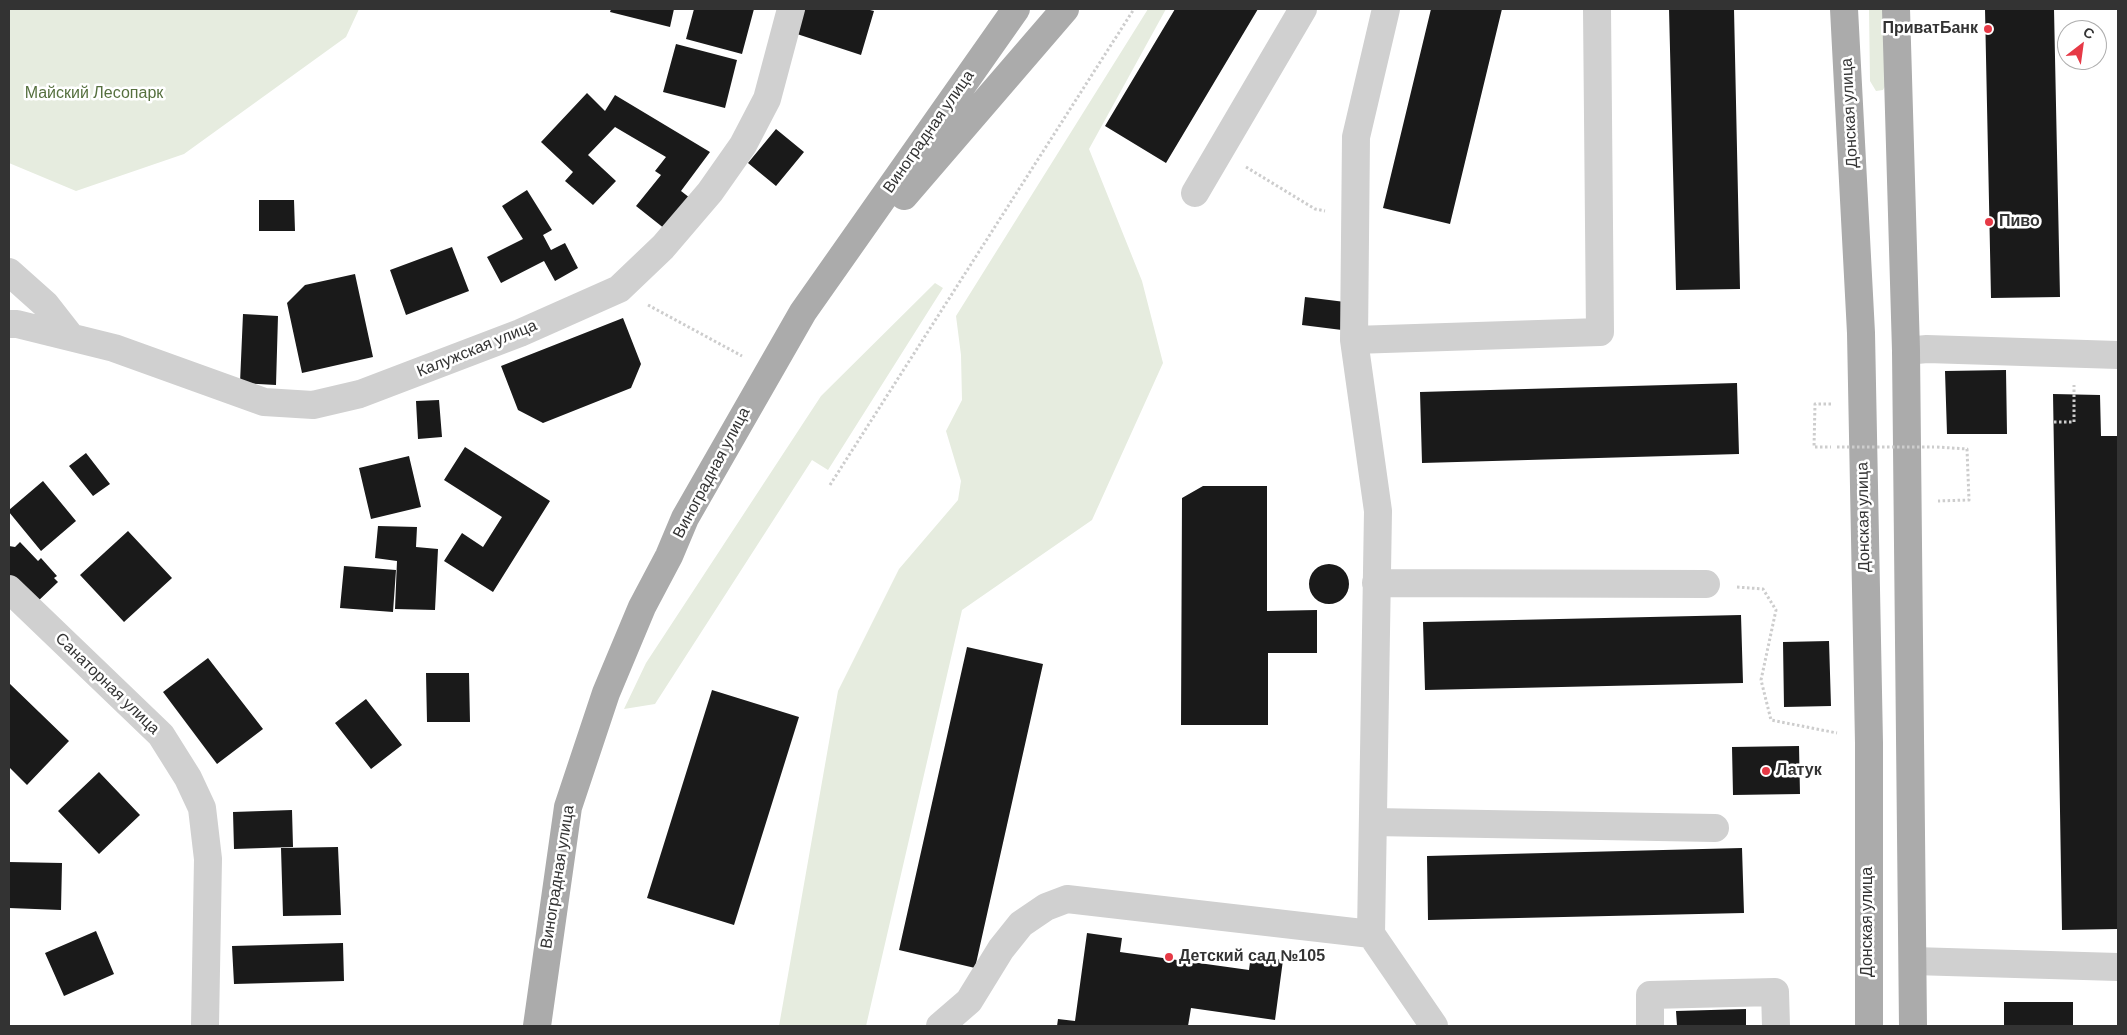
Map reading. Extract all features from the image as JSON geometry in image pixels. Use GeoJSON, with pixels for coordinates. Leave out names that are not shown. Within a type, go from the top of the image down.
{"type":"FeatureCollection","features":[{"type":"Feature","properties":{"kind":"main road","name":"Виноградная улица"},"geometry":{"type":"LineString","coordinates":[[537,1026],[568,807],[606,693],[642,607],[669,556],[685,518],[803,312],[1016,9]]}},
{"type":"Feature","properties":{"kind":"main road"},"geometry":{"type":"LineString","coordinates":[[803,312],[1065,9]]}},
{"type":"Feature","properties":{"kind":"main road","name":"Донская улица"},"geometry":{"type":"LineString","coordinates":[[1844,9],[1860,333],[1869,743],[1869,1026]]}},
{"type":"Feature","properties":{"kind":"main road"},"geometry":{"type":"LineString","coordinates":[[1896,9],[1906,351],[1913,1026]]}},
{"type":"Feature","properties":{"kind":"street","name":"Калужская улица"},"geometry":{"type":"LineString","coordinates":[[9,324],[17,324],[114,348],[264,402],[313,406],[360,394],[520,332],[620,289],[663,247],[710,192],[743,145],[767,99],[791,9]]}},
{"type":"Feature","properties":{"kind":"street"},"geometry":{"type":"LineString","coordinates":[[1195,193],[1303,9]]}},
{"type":"Feature","properties":{"kind":"street"},"geometry":{"type":"LineString","coordinates":[[1386,9],[1356,137],[1354,340],[1378,511],[1372,934],[1434,1026]]}},
{"type":"Feature","properties":{"kind":"street"},"geometry":{"type":"LineString","coordinates":[[1354,340],[1600,332],[1597,9]]}},
{"type":"Feature","properties":{"kind":"street"},"geometry":{"type":"LineString","coordinates":[[9,272],[46,305],[71,337]]}},
{"type":"Feature","properties":{"kind":"street"},"geometry":{"type":"LineString","coordinates":[[1906,351],[1927,349],[2118,355]]}},
{"type":"Feature","properties":{"kind":"street"},"geometry":{"type":"LineString","coordinates":[[1376,583],[1706,584]]}},
{"type":"Feature","properties":{"kind":"street","name":"Санаторная улица"},"geometry":{"type":"LineString","coordinates":[[9,590],[161,735],[188,778],[202,808],[208,859],[205,1026]]}},
{"type":"Feature","properties":{"kind":"street"},"geometry":{"type":"LineString","coordinates":[[1373,822],[1715,828]]}},
{"type":"Feature","properties":{"kind":"street"},"geometry":{"type":"LineString","coordinates":[[940,1026],[969,1001],[1001,949],[1020,924],[1046,907],[1067,899],[1372,934]]}},
{"type":"Feature","properties":{"kind":"street"},"geometry":{"type":"LineString","coordinates":[[1913,961],[2118,967]]}},
{"type":"Feature","properties":{"kind":"street"},"geometry":{"type":"LineString","coordinates":[[1650,1026],[1650,995],[1775,992],[1776,1026]]}},
{"type":"Feature","properties":{"kind":"path"},"geometry":{"type":"LineString","coordinates":[[830,485],[1134,9]]}},
{"type":"Feature","properties":{"kind":"path"},"geometry":{"type":"LineString","coordinates":[[1219,151],[1314,208],[1355,217]]}},
{"type":"Feature","properties":{"kind":"path"},"geometry":{"type":"LineString","coordinates":[[620,289],[742,357],[742,364]]}},
{"type":"Feature","properties":{"kind":"path"},"geometry":{"type":"LineString","coordinates":[[2054,422],[2074,422],[2072,355]]}},
{"type":"Feature","properties":{"kind":"path"},"geometry":{"type":"LineString","coordinates":[[1839,404],[1815,404],[1814,447],[1934,447],[1967,449],[1969,500],[1930,502]]}},
{"type":"Feature","properties":{"kind":"path"},"geometry":{"type":"LineString","coordinates":[[1706,584],[1764,590],[1776,610],[1761,680],[1771,720],[1840,734]]}},
{"type":"Feature","properties":{"kind":"green space","name":"Майский Лесопарк"},"geometry":{"type":"Polygon","coordinates":[[[9,9],[359,9],[346,37],[184,154],[76,191],[9,163],[9,9]]]}},
{"type":"Feature","properties":{"kind":"green space"},"geometry":{"type":"Polygon","coordinates":[[[1148,9],[1166,9],[1089,149],[1142,281],[1163,363],[1092,520],[962,610],[866,1026],[779,1026],[838,691],[899,569],[958,500],[961,481],[946,431],[962,400],[961,355],[956,316],[1148,9]]]}},
{"type":"Feature","properties":{"kind":"green space"},"geometry":{"type":"Polygon","coordinates":[[[1869,9],[1885,9],[1888,80],[1883,90],[1876,91],[1870,81],[1869,9]]]}},
{"type":"Feature","properties":{"kind":"green space"},"geometry":{"type":"Polygon","coordinates":[[[935,283],[943,288],[828,470],[812,460],[655,704],[624,709],[646,663],[821,396],[935,283]]]}},
{"type":"Feature","properties":{"kind":"building"},"geometry":{"type":"Polygon","coordinates":[[[611,9],[674,9],[670,27],[610,12],[611,9]]]}},
{"type":"Feature","properties":{"kind":"building"},"geometry":{"type":"Polygon","coordinates":[[[694,9],[754,9],[742,54],[686,39],[694,9]]]}},
{"type":"Feature","properties":{"kind":"building"},"geometry":{"type":"Polygon","coordinates":[[[805,9],[866,9],[874,11],[861,55],[797,34],[805,9]]]}},
{"type":"Feature","properties":{"kind":"building"},"geometry":{"type":"Polygon","coordinates":[[[1175,9],[1258,9],[1166,163],[1105,126],[1175,9]]]}},
{"type":"Feature","properties":{"kind":"building"},"geometry":{"type":"Polygon","coordinates":[[[1431,9],[1502,9],[1450,224],[1383,208],[1431,9]]]}},
{"type":"Feature","properties":{"kind":"building"},"geometry":{"type":"Polygon","coordinates":[[[1669,9],[1734,9],[1740,289],[1676,290],[1669,9]]]}},
{"type":"Feature","properties":{"kind":"building"},"geometry":{"type":"Polygon","coordinates":[[[1985,9],[2054,9],[2060,297],[1991,298],[1985,9]]]}},
{"type":"Feature","properties":{"kind":"building"},"geometry":{"type":"Polygon","coordinates":[[[676,44],[737,60],[725,108],[663,92],[676,44]]]}},
{"type":"Feature","properties":{"kind":"building"},"geometry":{"type":"Polygon","coordinates":[[[587,93],[605,111],[615,95],[710,152],[681,191],[690,198],[665,229],[636,206],[661,175],[655,171],[666,157],[615,127],[588,155],[616,181],[593,205],[565,181],[573,172],[541,142],[587,93]]]}},
{"type":"Feature","properties":{"kind":"building"},"geometry":{"type":"Polygon","coordinates":[[[776,129],[804,152],[776,186],[748,163],[776,129]]]}},
{"type":"Feature","properties":{"kind":"building"},"geometry":{"type":"Polygon","coordinates":[[[527,190],[552,230],[543,235],[551,250],[565,243],[578,268],[555,281],[544,261],[501,283],[487,257],[523,239],[502,206],[527,190]]]}},
{"type":"Feature","properties":{"kind":"building"},"geometry":{"type":"Polygon","coordinates":[[[259,200],[294,200],[295,231],[259,231],[259,200]]]}},
{"type":"Feature","properties":{"kind":"building"},"geometry":{"type":"Polygon","coordinates":[[[452,247],[469,291],[406,315],[390,270],[452,247]]]}},
{"type":"Feature","properties":{"kind":"building"},"geometry":{"type":"Polygon","coordinates":[[[355,274],[373,357],[302,373],[287,303],[305,285],[355,274]]]}},
{"type":"Feature","properties":{"kind":"building"},"geometry":{"type":"Polygon","coordinates":[[[1305,297],[1345,302],[1342,330],[1302,325],[1305,297]]]}},
{"type":"Feature","properties":{"kind":"building"},"geometry":{"type":"Polygon","coordinates":[[[243,314],[278,316],[276,385],[240,383],[243,314]]]}},
{"type":"Feature","properties":{"kind":"building"},"geometry":{"type":"Polygon","coordinates":[[[623,318],[641,364],[631,388],[543,423],[518,410],[501,366],[623,318]]]}},
{"type":"Feature","properties":{"kind":"building"},"geometry":{"type":"Polygon","coordinates":[[[2006,370],[2007,434],[1947,434],[1945,371],[2006,370]]]}},
{"type":"Feature","properties":{"kind":"building"},"geometry":{"type":"Polygon","coordinates":[[[1737,383],[1739,454],[1422,463],[1420,392],[1737,383]]]}},
{"type":"Feature","properties":{"kind":"building"},"geometry":{"type":"Polygon","coordinates":[[[2053,394],[2100,395],[2101,436],[2118,436],[2118,929],[2062,930],[2053,394]]]}},
{"type":"Feature","properties":{"kind":"building"},"geometry":{"type":"Polygon","coordinates":[[[439,400],[442,437],[418,439],[416,401],[439,400]]]}},
{"type":"Feature","properties":{"kind":"building"},"geometry":{"type":"Polygon","coordinates":[[[465,447],[550,501],[493,592],[444,561],[462,533],[483,547],[502,517],[444,480],[465,447]]]}},
{"type":"Feature","properties":{"kind":"building"},"geometry":{"type":"Polygon","coordinates":[[[86,453],[110,484],[93,496],[69,466],[86,453]]]}},
{"type":"Feature","properties":{"kind":"building"},"geometry":{"type":"Polygon","coordinates":[[[409,456],[421,507],[371,519],[359,468],[409,456]]]}},
{"type":"Feature","properties":{"kind":"building"},"geometry":{"type":"Polygon","coordinates":[[[43,481],[76,521],[41,551],[9,510],[43,481]]]}},
{"type":"Feature","properties":{"kind":"building"},"geometry":{"type":"Polygon","coordinates":[[[1203,486],[1267,486],[1267,611],[1317,610],[1317,653],[1268,653],[1268,725],[1181,725],[1182,498],[1203,486]]]}},
{"type":"Feature","properties":{"kind":"building"},"geometry":{"type":"Polygon","coordinates":[[[378,526],[417,527],[416,547],[438,549],[435,610],[395,609],[397,561],[375,558],[378,526]]]}},
{"type":"Feature","properties":{"kind":"building"},"geometry":{"type":"Polygon","coordinates":[[[128,531],[172,578],[124,622],[80,575],[128,531]]]}},
{"type":"Feature","properties":{"kind":"building"},"geometry":{"type":"Polygon","coordinates":[[[20,542],[38,561],[41,558],[57,576],[54,578],[58,582],[36,603],[9,575],[9,546],[15,547],[20,542]]]}},
{"type":"Feature","properties":{"kind":"building"},"geometry":{"type":"Polygon","coordinates":[[[1325,564],[1333,564],[1340,567],[1346,573],[1349,584],[1346,595],[1340,601],[1333,604],[1325,604],[1318,601],[1312,595],[1309,588],[1309,580],[1312,573],[1318,567],[1325,564]]]}},
{"type":"Feature","properties":{"kind":"building"},"geometry":{"type":"Polygon","coordinates":[[[344,566],[396,570],[393,612],[340,608],[344,566]]]}},
{"type":"Feature","properties":{"kind":"building"},"geometry":{"type":"Polygon","coordinates":[[[1741,615],[1743,683],[1425,690],[1423,622],[1741,615]]]}},
{"type":"Feature","properties":{"kind":"building"},"geometry":{"type":"Polygon","coordinates":[[[1829,641],[1831,706],[1784,707],[1783,642],[1829,641]]]}},
{"type":"Feature","properties":{"kind":"building"},"geometry":{"type":"Polygon","coordinates":[[[967,647],[1043,664],[975,968],[899,950],[967,647]]]}},
{"type":"Feature","properties":{"kind":"building"},"geometry":{"type":"Polygon","coordinates":[[[208,658],[263,729],[217,764],[163,692],[208,658]]]}},
{"type":"Feature","properties":{"kind":"building"},"geometry":{"type":"Polygon","coordinates":[[[426,673],[469,673],[470,722],[427,722],[426,673]]]}},
{"type":"Feature","properties":{"kind":"building"},"geometry":{"type":"Polygon","coordinates":[[[9,683],[69,741],[27,785],[9,767],[9,683]]]}},
{"type":"Feature","properties":{"kind":"building"},"geometry":{"type":"Polygon","coordinates":[[[712,690],[799,717],[734,925],[647,898],[712,690]]]}},
{"type":"Feature","properties":{"kind":"building"},"geometry":{"type":"Polygon","coordinates":[[[366,699],[402,745],[371,769],[335,723],[366,699]]]}},
{"type":"Feature","properties":{"kind":"building","name":"Латук"},"geometry":{"type":"Polygon","coordinates":[[[1799,746],[1800,794],[1733,795],[1732,747],[1799,746]]]}},
{"type":"Feature","properties":{"kind":"building"},"geometry":{"type":"Polygon","coordinates":[[[99,772],[140,815],[99,854],[58,811],[99,772]]]}},
{"type":"Feature","properties":{"kind":"building"},"geometry":{"type":"Polygon","coordinates":[[[292,810],[293,847],[234,849],[233,812],[292,810]]]}},
{"type":"Feature","properties":{"kind":"building"},"geometry":{"type":"Polygon","coordinates":[[[338,847],[341,915],[283,916],[281,848],[338,847]]]}},
{"type":"Feature","properties":{"kind":"building"},"geometry":{"type":"Polygon","coordinates":[[[1742,848],[1744,913],[1428,920],[1427,856],[1742,848]]]}},
{"type":"Feature","properties":{"kind":"building"},"geometry":{"type":"Polygon","coordinates":[[[9,862],[62,863],[61,910],[9,908],[9,862]]]}},
{"type":"Feature","properties":{"kind":"building"},"geometry":{"type":"Polygon","coordinates":[[[96,931],[114,974],[64,996],[45,953],[96,931]]]}},
{"type":"Feature","properties":{"kind":"building"},"geometry":{"type":"Polygon","coordinates":[[[1087,933],[1122,938],[1120,952],[1249,970],[1251,955],[1283,960],[1275,1020],[1191,1008],[1188,1026],[1057,1026],[1058,1019],[1075,1021],[1087,933]]]}},
{"type":"Feature","properties":{"kind":"building"},"geometry":{"type":"Polygon","coordinates":[[[343,943],[344,981],[234,984],[232,946],[343,943]]]}},
{"type":"Feature","properties":{"kind":"building"},"geometry":{"type":"Polygon","coordinates":[[[2004,1002],[2073,1002],[2073,1026],[2004,1026],[2004,1002]]]}},
{"type":"Feature","properties":{"kind":"building"},"geometry":{"type":"Polygon","coordinates":[[[1746,1009],[1746,1026],[1677,1026],[1676,1011],[1746,1009]]]}},
{"type":"Feature","properties":{"kind":"place","name":"ПриватБанк"},"geometry":{"type":"Point","coordinates":[1988,29]}},
{"type":"Feature","properties":{"kind":"place","name":"Пиво"},"geometry":{"type":"Point","coordinates":[1989,222]}},
{"type":"Feature","properties":{"kind":"place","name":"Латук"},"geometry":{"type":"Point","coordinates":[1766,771]}},
{"type":"Feature","properties":{"kind":"place","name":"Детский сад №105"},"geometry":{"type":"Point","coordinates":[1169,957]}}]}
